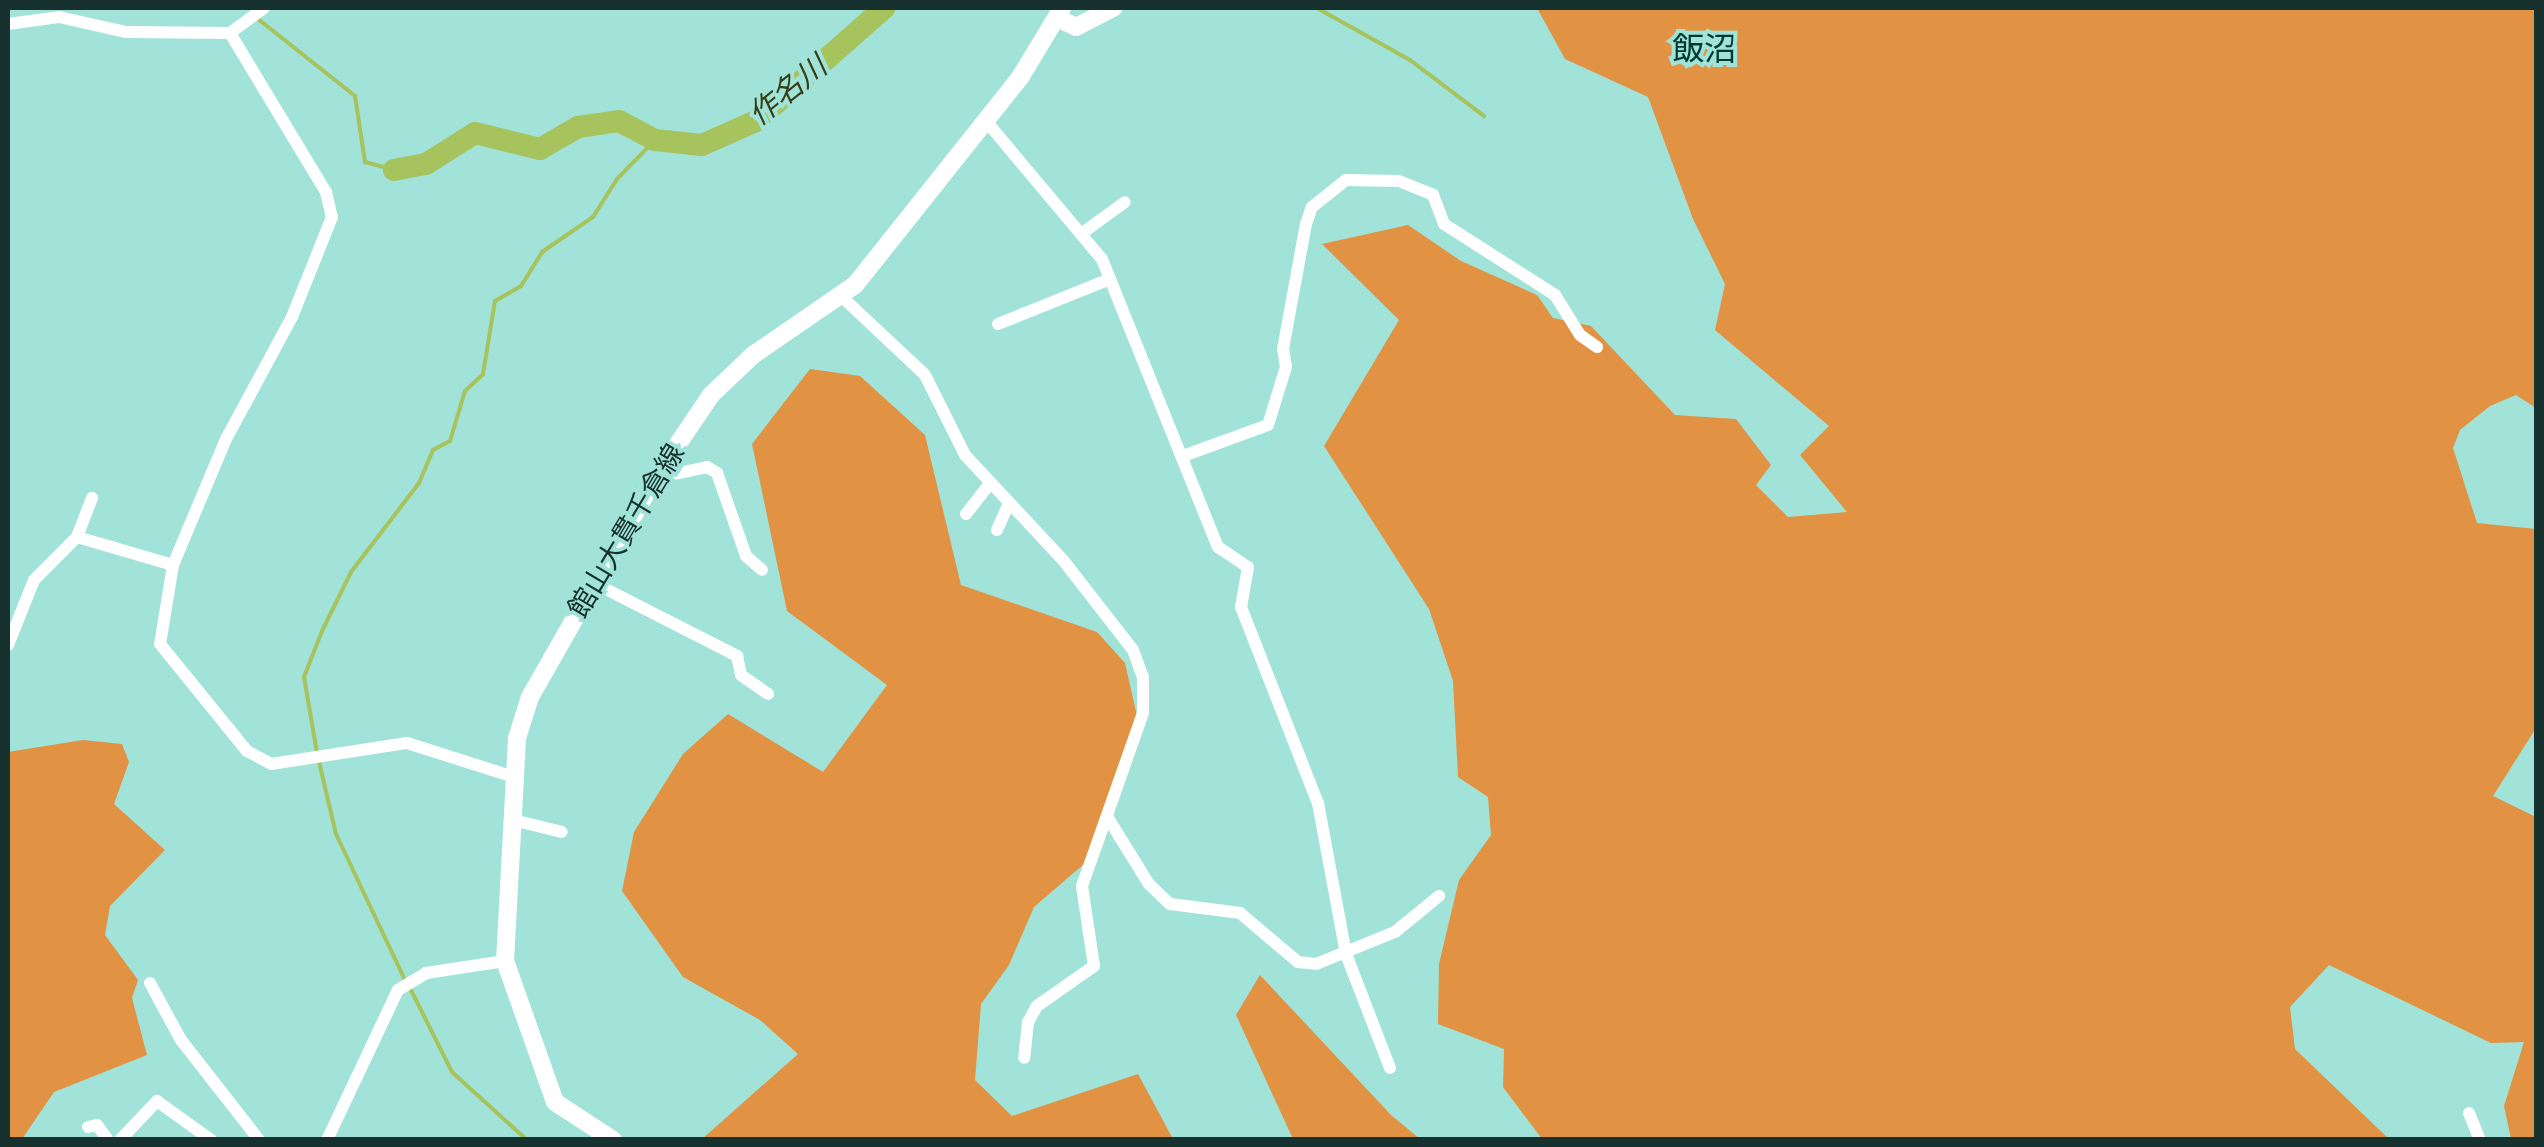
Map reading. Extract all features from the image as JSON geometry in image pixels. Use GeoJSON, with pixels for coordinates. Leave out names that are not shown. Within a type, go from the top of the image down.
{"type":"FeatureCollection","features":[{"type":"Feature","properties":{"kind":"main road","name":"館山大貫千倉線"},"geometry":{"type":"LineString","coordinates":[[613,1140],[555,1102],[506,961],[514,778],[530,696],[654,478],[691,421],[738,368],[841,296],[986,122],[1060,13],[1076,28],[1113,8]]}},
{"type":"Feature","properties":{"kind":"street"},"geometry":{"type":"LineString","coordinates":[[8,24],[60,17],[126,32],[236,29],[262,9]]}},
{"type":"Feature","properties":{"kind":"street"},"geometry":{"type":"LineString","coordinates":[[236,29],[326,192],[332,217],[292,317],[226,439],[174,565],[160,644],[184,681],[248,751],[271,764],[306,754],[407,744],[514,778]]}},
{"type":"Feature","properties":{"kind":"street"},"geometry":{"type":"LineString","coordinates":[[986,122],[1081,234],[1110,279],[1218,546],[1248,567],[1241,606],[1318,803],[1346,954],[1390,1068]]}},
{"type":"Feature","properties":{"kind":"street"},"geometry":{"type":"LineString","coordinates":[[1183,456],[1268,424],[1286,366],[1306,224],[1312,207],[1346,180],[1399,181],[1432,195],[1444,224],[1554,295],[1580,335],[1598,347]]}},
{"type":"Feature","properties":{"kind":"street"},"geometry":{"type":"LineString","coordinates":[[1081,234],[1125,202]]}},
{"type":"Feature","properties":{"kind":"street"},"geometry":{"type":"LineString","coordinates":[[998,324],[1110,279]]}},
{"type":"Feature","properties":{"kind":"street"},"geometry":{"type":"LineString","coordinates":[[841,296],[925,374],[965,455],[1063,560],[1138,662],[1143,712],[1081,894],[1094,966],[1037,1006],[1028,1022],[1024,1058]]}},
{"type":"Feature","properties":{"kind":"street"},"geometry":{"type":"LineString","coordinates":[[654,478],[707,466],[717,473],[746,556],[762,570]]}},
{"type":"Feature","properties":{"kind":"street"},"geometry":{"type":"LineString","coordinates":[[966,514],[990,483]]}},
{"type":"Feature","properties":{"kind":"street"},"geometry":{"type":"LineString","coordinates":[[8,644],[34,580],[78,538],[92,498]]}},
{"type":"Feature","properties":{"kind":"street"},"geometry":{"type":"LineString","coordinates":[[997,530],[1009,503]]}},
{"type":"Feature","properties":{"kind":"street"},"geometry":{"type":"LineString","coordinates":[[78,538],[174,565]]}},
{"type":"Feature","properties":{"kind":"street"},"geometry":{"type":"LineString","coordinates":[[594,583],[737,656],[741,674],[768,694]]}},
{"type":"Feature","properties":{"kind":"street"},"geometry":{"type":"LineString","coordinates":[[1108,818],[1149,884],[1170,904],[1240,913],[1298,962],[1316,964],[1395,932],[1439,896]]}},
{"type":"Feature","properties":{"kind":"street"},"geometry":{"type":"LineString","coordinates":[[513,820],[562,832]]}},
{"type":"Feature","properties":{"kind":"street"},"geometry":{"type":"LineString","coordinates":[[327,1140],[398,990],[415,977],[506,961]]}},
{"type":"Feature","properties":{"kind":"street"},"geometry":{"type":"LineString","coordinates":[[150,983],[182,1040],[259,1140]]}},
{"type":"Feature","properties":{"kind":"street"},"geometry":{"type":"LineString","coordinates":[[120,1140],[158,1101],[211,1140]]}},
{"type":"Feature","properties":{"kind":"street"},"geometry":{"type":"LineString","coordinates":[[2470,1113],[2480,1140]]}},
{"type":"Feature","properties":{"kind":"street"},"geometry":{"type":"LineString","coordinates":[[88,1128],[97,1125],[108,1140]]}},
{"type":"Feature","properties":{"kind":"shaded area"},"geometry":{"type":"Polygon","coordinates":[[[1537,8],[2536,8],[2536,408],[2516,395],[2490,406],[2460,430],[2453,448],[2477,523],[2536,529],[2536,728],[2493,796],[2536,817],[2536,1139],[2511,1139],[2504,1106],[2524,1042],[2491,1043],[2329,965],[2290,1007],[2295,1049],[2389,1139],[1542,1139],[1503,1087],[1504,1049],[1438,1024],[1439,964],[1459,880],[1491,835],[1488,797],[1458,777],[1453,681],[1429,609],[1324,446],[1399,320],[1322,244],[1408,225],[1461,261],[1537,295],[1553,318],[1591,326],[1675,415],[1736,419],[1771,465],[1756,485],[1788,517],[1847,512],[1800,455],[1829,426],[1715,330],[1725,284],[1693,219],[1648,97],[1565,59],[1537,8]]]}},
{"type":"Feature","properties":{"kind":"shaded area"},"geometry":{"type":"Polygon","coordinates":[[[810,369],[860,376],[925,435],[961,585],[1097,632],[1125,663],[1139,725],[1084,864],[1034,907],[1009,965],[981,1004],[975,1080],[1012,1116],[1138,1074],[1173,1139],[702,1139],[798,1054],[760,1020],[683,977],[622,891],[634,832],[683,754],[728,714],[823,772],[887,685],[787,611],[752,444],[810,369]]]}},
{"type":"Feature","properties":{"kind":"shaded area"},"geometry":{"type":"Polygon","coordinates":[[[83,740],[122,744],[129,762],[114,804],[165,850],[110,906],[105,935],[138,980],[132,998],[147,1055],[54,1092],[22,1139],[8,1139],[8,752],[83,740]]]}},
{"type":"Feature","properties":{"kind":"shaded area"},"geometry":{"type":"Polygon","coordinates":[[[1260,975],[1391,1115],[1420,1139],[1293,1139],[1236,1015],[1260,975]]]}},
{"type":"Feature","properties":{"kind":"waterway","name":"作名川"},"geometry":{"type":"LineString","coordinates":[[394,170],[426,164],[475,133],[540,149],[578,127],[619,121],[655,140],[702,145],[756,121],[884,8]]}},
{"type":"Feature","properties":{"kind":"waterway"},"geometry":{"type":"LineString","coordinates":[[1317,8],[1410,60],[1484,116]]}},
{"type":"Feature","properties":{"kind":"waterway","name":"作名川"},"geometry":{"type":"LineString","coordinates":[[258,19],[355,96],[365,162],[394,170]]}},
{"type":"Feature","properties":{"kind":"waterway"},"geometry":{"type":"LineString","coordinates":[[317,753],[304,677],[322,631],[351,572],[419,483],[433,450],[450,441],[465,391],[483,374],[495,301],[521,286],[542,252],[593,217],[617,179],[655,140]]}},
{"type":"Feature","properties":{"kind":"waterway"},"geometry":{"type":"LineString","coordinates":[[319,762],[336,834],[405,980]]}},
{"type":"Feature","properties":{"kind":"waterway"},"geometry":{"type":"LineString","coordinates":[[410,988],[452,1072],[527,1140]]}},
{"type":"Feature","properties":{"kind":"district","name":"飯沼"},"geometry":{"type":"Point","coordinates":[1704,48]}}]}
